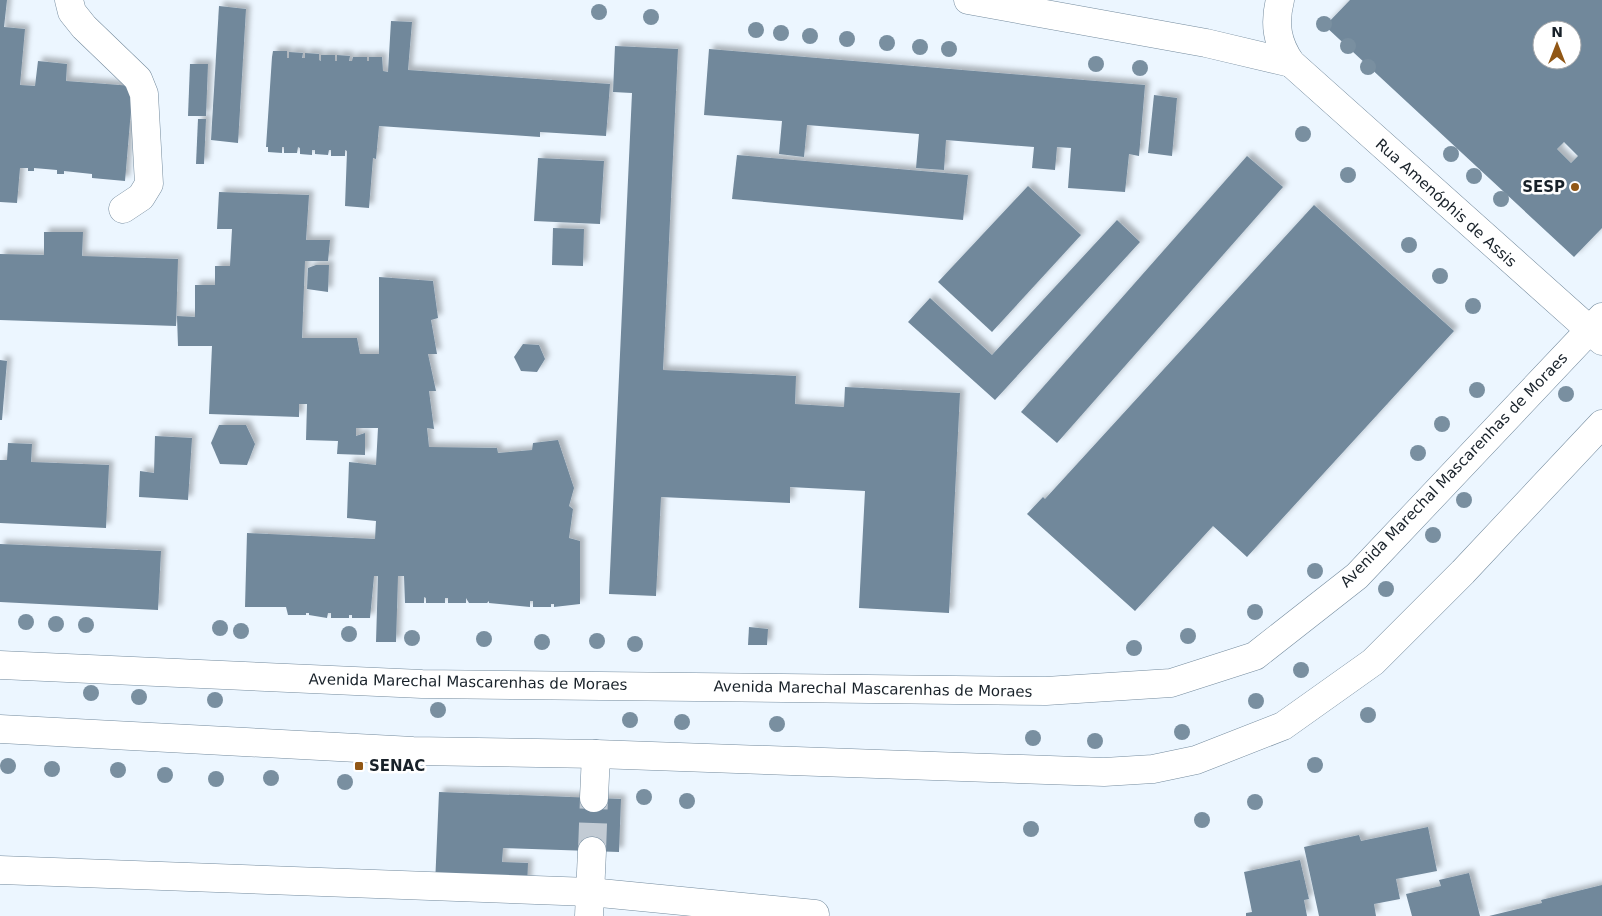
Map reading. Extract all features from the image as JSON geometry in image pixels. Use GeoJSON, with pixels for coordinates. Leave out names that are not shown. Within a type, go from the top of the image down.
{"type":"FeatureCollection","features":[{"type":"Feature","properties":{"kind":"main road"},"geometry":{"type":"LineString","coordinates":[[69,0],[72,12],[84,27],[138,79],[144,94],[148,184],[141,197],[123,209]]}},
{"type":"Feature","properties":{"kind":"main road","name":"Rua Amenóphis de Assis"},"geometry":{"type":"LineString","coordinates":[[968,0],[1226,46],[1291,62]]}},
{"type":"Feature","properties":{"kind":"main road","name":"Rua Amenóphis de Assis"},"geometry":{"type":"LineString","coordinates":[[1280,0],[1277,34],[1282,49],[1291,62],[1598,330]]}},
{"type":"Feature","properties":{"kind":"main road","name":"Avenida Marechal Mascarenhas de Moraes"},"geometry":{"type":"LineString","coordinates":[[0,665],[422,684],[1046,692],[1171,683],[1255,656],[1357,576],[1598,330]]}},
{"type":"Feature","properties":{"kind":"main road"},"geometry":{"type":"LineString","coordinates":[[0,729],[357,749],[596,754],[1104,772],[1153,769],[1196,760],[1283,726],[1373,662],[1463,572],[1602,424]]}},
{"type":"Feature","properties":{"kind":"main road"},"geometry":{"type":"LineString","coordinates":[[594,798],[596,754]]}},
{"type":"Feature","properties":{"kind":"main road"},"geometry":{"type":"LineString","coordinates":[[589,904],[592,851]]}},
{"type":"Feature","properties":{"kind":"main road"},"geometry":{"type":"LineString","coordinates":[[0,870],[589,904],[815,914]]}},
{"type":"Feature","properties":{"kind":"building"},"geometry":{"type":"Polygon","coordinates":[[[0,0],[7,0],[4,27],[25,29],[20,85],[35,86],[38,61],[67,64],[66,81],[133,86],[125,181],[92,178],[92,174],[64,171],[64,174],[57,174],[57,170],[34,168],[34,171],[28,171],[28,168],[20,168],[17,203],[0,202],[0,0]]]}},
{"type":"Feature","properties":{"kind":"building"},"geometry":{"type":"Polygon","coordinates":[[[1350,0],[1602,0],[1602,228],[1574,257],[1325,26],[1350,0]],[[1564,142],[1557,149],[1571,163],[1578,156],[1564,142]]]}},
{"type":"Feature","properties":{"kind":"building"},"geometry":{"type":"Polygon","coordinates":[[[219,6],[246,9],[238,143],[211,140],[219,6]]]}},
{"type":"Feature","properties":{"kind":"building"},"geometry":{"type":"Polygon","coordinates":[[[391,21],[412,22],[408,70],[610,84],[606,136],[540,132],[540,137],[379,126],[376,159],[373,158],[369,208],[345,206],[347,151],[345,150],[345,156],[331,156],[331,150],[329,150],[328,155],[315,154],[315,150],[312,150],[312,155],[300,154],[300,148],[298,147],[297,153],[284,153],[284,147],[282,147],[282,153],[268,152],[268,147],[266,147],[273,51],[287,51],[287,58],[289,58],[289,52],[303,53],[302,58],[305,58],[305,53],[319,54],[319,60],[321,61],[321,55],[335,55],[335,61],[337,61],[337,55],[350,56],[349,61],[352,61],[353,57],[367,57],[367,61],[369,61],[369,57],[382,57],[383,71],[388,72],[391,21]]]}},
{"type":"Feature","properties":{"kind":"building"},"geometry":{"type":"Polygon","coordinates":[[[615,46],[678,49],[663,370],[796,376],[795,404],[844,407],[845,387],[960,393],[949,613],[859,608],[865,491],[790,487],[790,503],[661,497],[656,596],[609,594],[632,93],[613,92],[615,46]]]}},
{"type":"Feature","properties":{"kind":"building"},"geometry":{"type":"Polygon","coordinates":[[[709,49],[1145,85],[1139,156],[1129,154],[1125,192],[1068,188],[1071,148],[1057,147],[1055,170],[1032,168],[1034,147],[946,140],[944,170],[916,168],[919,134],[807,125],[804,157],[779,154],[782,121],[704,115],[709,49]]]}},
{"type":"Feature","properties":{"kind":"building"},"geometry":{"type":"Polygon","coordinates":[[[190,64],[208,64],[206,116],[188,116],[190,64]]]}},
{"type":"Feature","properties":{"kind":"building"},"geometry":{"type":"Polygon","coordinates":[[[1154,95],[1177,98],[1172,156],[1148,153],[1154,95]]]}},
{"type":"Feature","properties":{"kind":"building"},"geometry":{"type":"Polygon","coordinates":[[[198,119],[206,119],[204,164],[196,164],[198,119]]]}},
{"type":"Feature","properties":{"kind":"building"},"geometry":{"type":"Polygon","coordinates":[[[737,155],[968,175],[963,220],[732,199],[737,155]]]}},
{"type":"Feature","properties":{"kind":"building"},"geometry":{"type":"Polygon","coordinates":[[[1247,156],[1283,187],[1057,443],[1021,412],[1247,156]]]}},
{"type":"Feature","properties":{"kind":"building"},"geometry":{"type":"Polygon","coordinates":[[[538,158],[604,161],[600,224],[534,221],[538,158]]]}},
{"type":"Feature","properties":{"kind":"building"},"geometry":{"type":"Polygon","coordinates":[[[1028,186],[1081,235],[992,332],[938,282],[1028,186]]]}},
{"type":"Feature","properties":{"kind":"building"},"geometry":{"type":"Polygon","coordinates":[[[219,192],[309,195],[306,240],[330,240],[328,261],[305,261],[302,338],[357,338],[360,354],[379,354],[379,277],[433,281],[438,318],[431,320],[437,354],[428,354],[436,391],[429,391],[434,429],[427,428],[429,447],[497,448],[498,453],[532,450],[533,443],[558,440],[574,488],[569,506],[573,509],[569,538],[580,541],[580,604],[554,607],[554,604],[551,604],[551,607],[533,607],[533,601],[530,601],[530,607],[489,603],[489,601],[487,603],[469,603],[466,598],[466,603],[448,603],[448,598],[445,598],[445,603],[426,603],[426,598],[424,597],[424,603],[405,603],[404,576],[398,576],[396,642],[376,642],[378,576],[374,576],[370,618],[352,618],[352,615],[349,615],[349,618],[331,618],[331,613],[328,613],[327,618],[309,615],[309,613],[306,613],[306,615],[288,615],[286,607],[245,607],[247,533],[375,539],[376,521],[347,518],[349,462],[376,465],[378,428],[356,428],[356,436],[365,433],[365,455],[337,454],[338,441],[306,440],[307,404],[299,404],[299,417],[209,414],[212,346],[178,346],[177,316],[195,317],[195,285],[215,285],[215,266],[230,266],[232,229],[217,229],[219,192]]]}},
{"type":"Feature","properties":{"kind":"building"},"geometry":{"type":"Polygon","coordinates":[[[1314,205],[1454,331],[1247,557],[1213,526],[1135,611],[1027,514],[1043,497],[1045,499],[1314,205]]]}},
{"type":"Feature","properties":{"kind":"building"},"geometry":{"type":"Polygon","coordinates":[[[1117,220],[1140,242],[995,400],[908,322],[930,298],[992,355],[1117,220]]]}},
{"type":"Feature","properties":{"kind":"building"},"geometry":{"type":"Polygon","coordinates":[[[553,228],[584,229],[583,266],[552,265],[553,228]]]}},
{"type":"Feature","properties":{"kind":"building"},"geometry":{"type":"Polygon","coordinates":[[[44,232],[83,232],[82,256],[178,259],[176,326],[0,320],[0,254],[44,255],[44,232]]]}},
{"type":"Feature","properties":{"kind":"building"},"geometry":{"type":"Polygon","coordinates":[[[316,265],[329,265],[328,292],[307,289],[308,268],[316,265]]]}},
{"type":"Feature","properties":{"kind":"building"},"geometry":{"type":"Polygon","coordinates":[[[523,344],[539,345],[545,359],[537,372],[521,371],[514,357],[523,344]]]}},
{"type":"Feature","properties":{"kind":"building"},"geometry":{"type":"Polygon","coordinates":[[[0,360],[7,361],[2,420],[0,420],[0,360]]]}},
{"type":"Feature","properties":{"kind":"building"},"geometry":{"type":"Polygon","coordinates":[[[219,425],[246,425],[255,444],[247,465],[220,464],[211,443],[219,425]]]}},
{"type":"Feature","properties":{"kind":"building"},"geometry":{"type":"Polygon","coordinates":[[[155,436],[192,438],[188,500],[139,497],[140,471],[154,473],[155,436]]]}},
{"type":"Feature","properties":{"kind":"building"},"geometry":{"type":"Polygon","coordinates":[[[8,443],[32,444],[31,462],[109,465],[106,528],[0,523],[0,460],[7,460],[8,443]]]}},
{"type":"Feature","properties":{"kind":"building"},"geometry":{"type":"Polygon","coordinates":[[[0,544],[161,551],[158,610],[0,602],[0,544]]]}},
{"type":"Feature","properties":{"kind":"building"},"geometry":{"type":"Polygon","coordinates":[[[749,627],[768,629],[767,645],[748,645],[749,627]]]}},
{"type":"Feature","properties":{"kind":"building"},"geometry":{"type":"Polygon","coordinates":[[[439,792],[621,799],[619,852],[503,848],[502,862],[528,863],[527,888],[435,885],[439,792]]]}},
{"type":"Feature","properties":{"kind":"building"},"geometry":{"type":"Polygon","coordinates":[[[1428,827],[1437,871],[1396,879],[1400,899],[1374,904],[1376,916],[1319,916],[1304,847],[1359,835],[1361,841],[1428,827]]]}},
{"type":"Feature","properties":{"kind":"building"},"geometry":{"type":"Polygon","coordinates":[[[1300,860],[1309,899],[1304,900],[1307,916],[1246,916],[1246,913],[1252,912],[1244,872],[1300,860]]]}},
{"type":"Feature","properties":{"kind":"building"},"geometry":{"type":"Polygon","coordinates":[[[1469,873],[1480,916],[1412,916],[1406,894],[1441,886],[1439,880],[1469,873]]]}},
{"type":"Feature","properties":{"kind":"building"},"geometry":{"type":"Polygon","coordinates":[[[1602,885],[1602,916],[1489,916],[1542,903],[1541,900],[1602,885]]]}},
{"type":"Feature","properties":{"kind":"tunnel"},"geometry":{"type":"LineString","coordinates":[[592,851],[594,798]]}},
{"type":"Feature","properties":{"kind":"place","name":"SESP"},"geometry":{"type":"Point","coordinates":[1575,187]}},
{"type":"Feature","properties":{"kind":"place","name":"SENAC"},"geometry":{"type":"Point","coordinates":[359,766]}}]}
